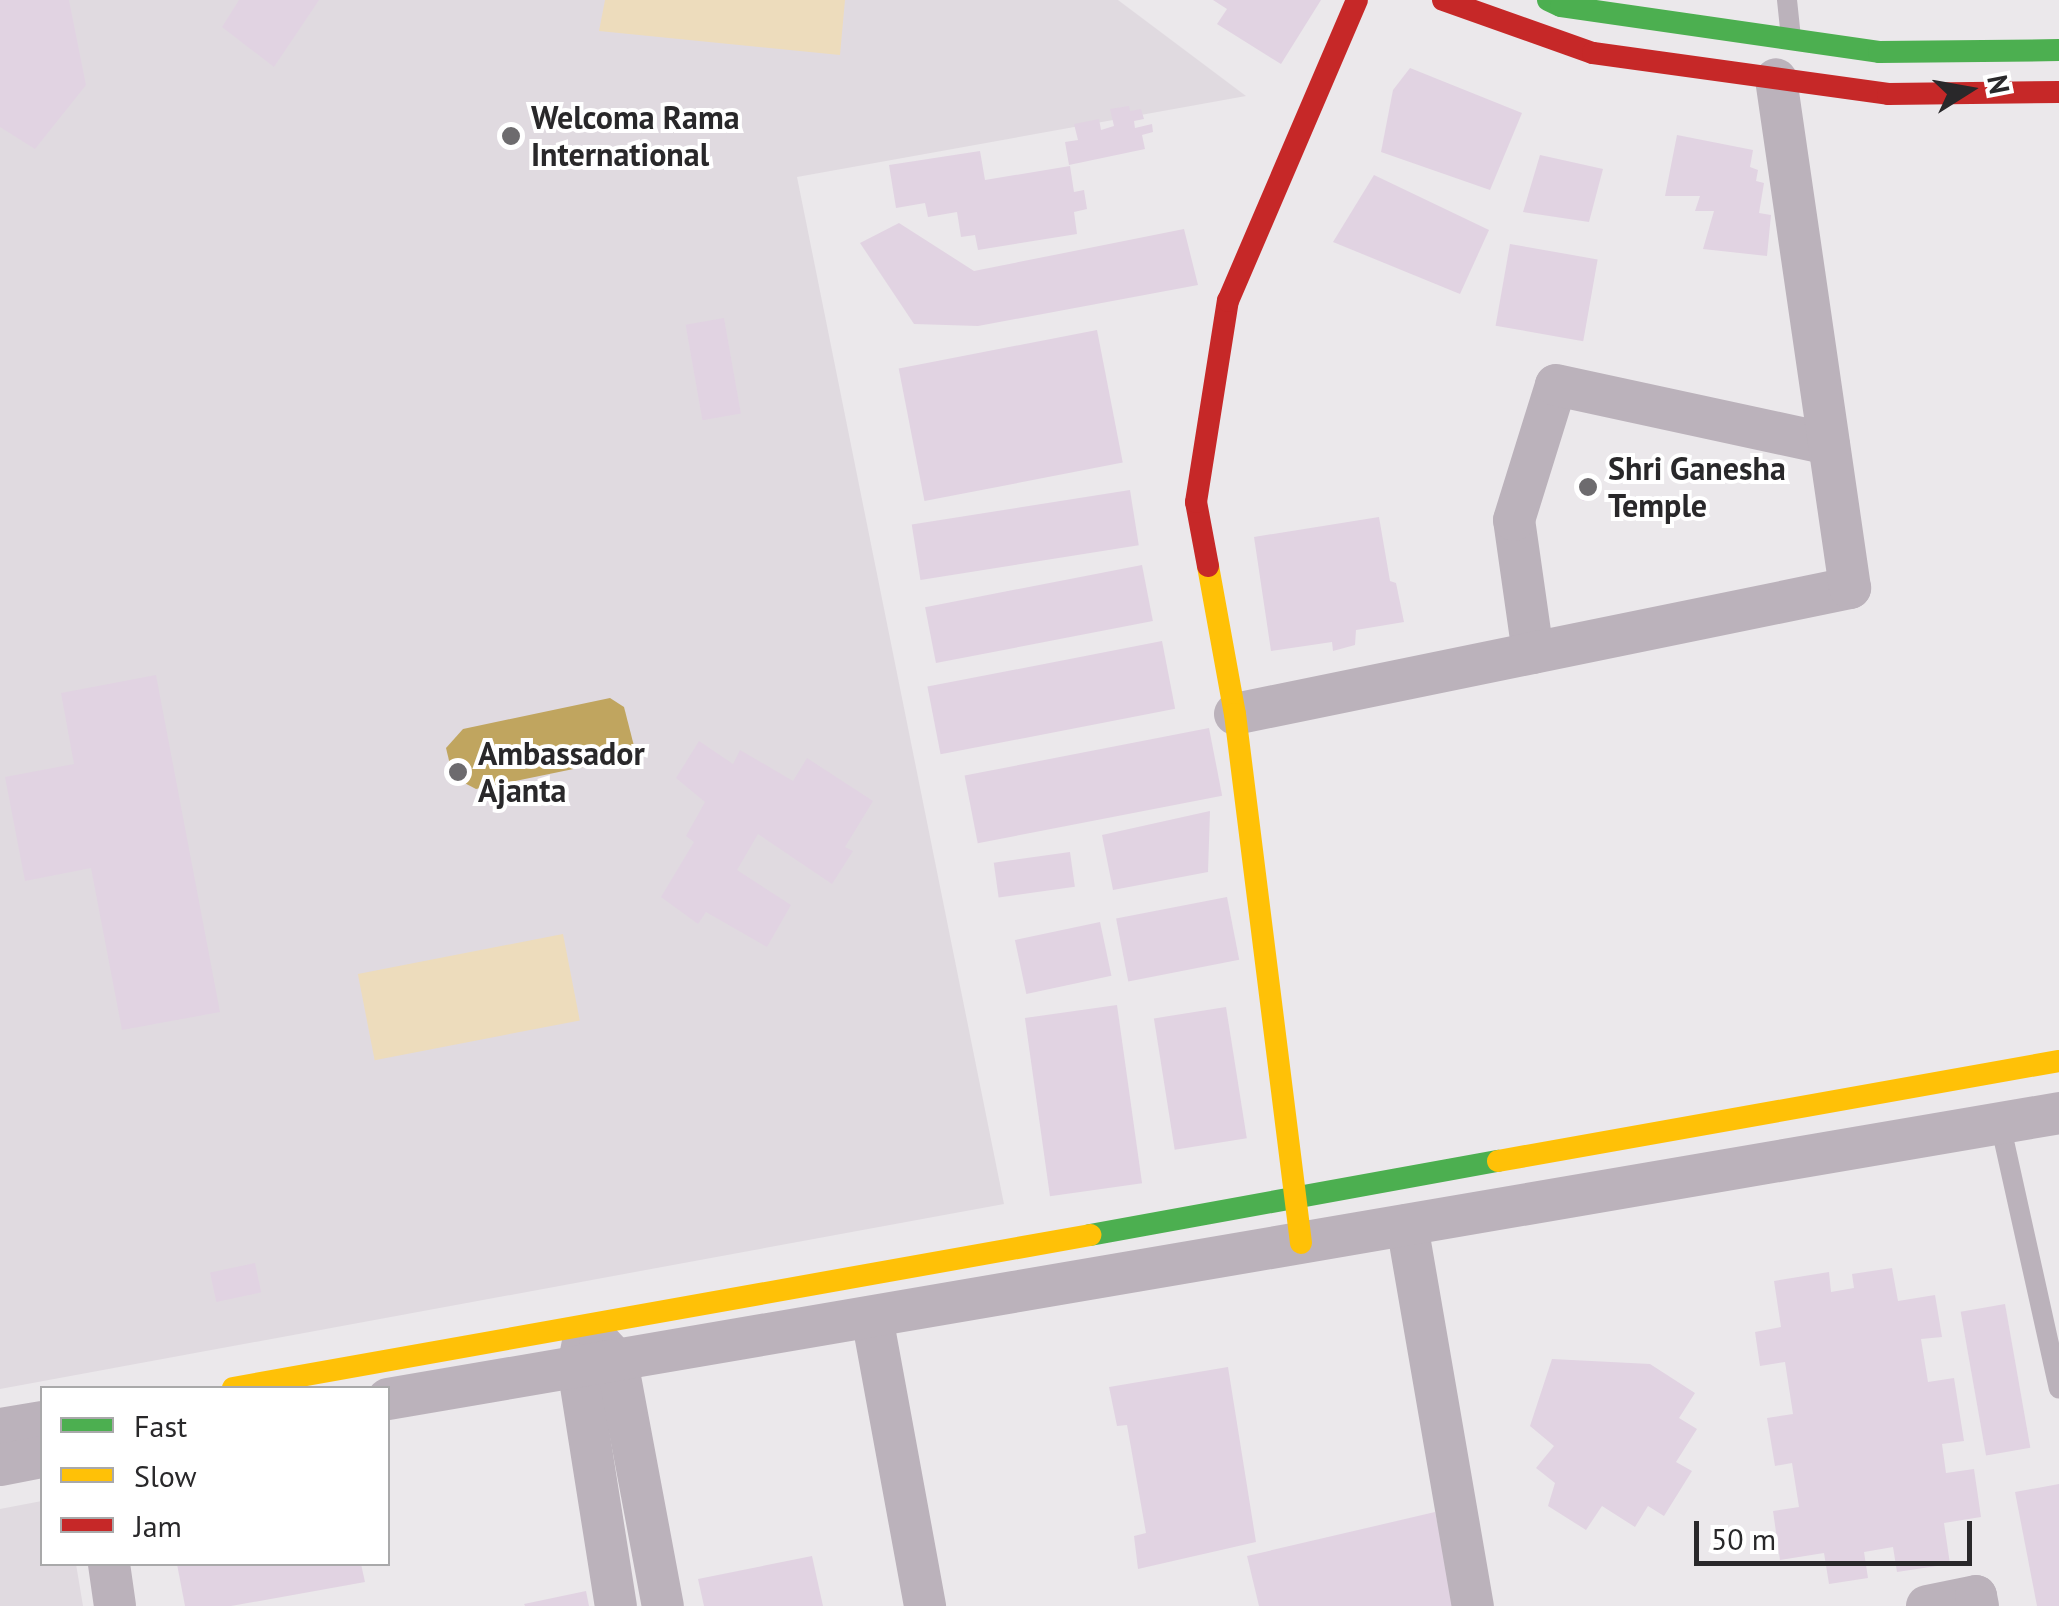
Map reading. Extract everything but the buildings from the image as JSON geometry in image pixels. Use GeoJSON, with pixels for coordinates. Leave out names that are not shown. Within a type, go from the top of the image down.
{"type":"FeatureCollection","features":[{"type":"Feature","properties":{"kind":"street"},"geometry":{"type":"LineString","coordinates":[[1301,1243],[1235,714],[1196,502],[1228,301],[1357,0]]}},
{"type":"Feature","properties":{"kind":"street"},"geometry":{"type":"LineString","coordinates":[[1443,0],[1593,53],[1888,94],[2059,92]]}},
{"type":"Feature","properties":{"kind":"street"},"geometry":{"type":"LineString","coordinates":[[1548,0],[1561,6],[1880,52],[2059,50]]}},
{"type":"Feature","properties":{"kind":"street"},"geometry":{"type":"LineString","coordinates":[[1235,714],[1850,588],[1776,80]]}},
{"type":"Feature","properties":{"kind":"street"},"geometry":{"type":"LineString","coordinates":[[1533,653],[1514,520],[1556,386],[1829,444]]}},
{"type":"Feature","properties":{"kind":"street"},"geometry":{"type":"LineString","coordinates":[[390,1399],[1297,1201],[2059,1062]]}},
{"type":"Feature","properties":{"kind":"street"},"geometry":{"type":"LineString","coordinates":[[253,1386],[594,1352],[872,1317],[2059,1113]]}},
{"type":"Feature","properties":{"kind":"street"},"geometry":{"type":"LineString","coordinates":[[1408,1224],[1473,1606]]}},
{"type":"Feature","properties":{"kind":"street"},"geometry":{"type":"LineString","coordinates":[[872,1317],[925,1606]]}},
{"type":"Feature","properties":{"kind":"street"},"geometry":{"type":"LineString","coordinates":[[594,1352],[616,1606]]}},
{"type":"Feature","properties":{"kind":"street"},"geometry":{"type":"LineString","coordinates":[[594,1352],[663,1606]]}},
{"type":"Feature","properties":{"kind":"street"},"geometry":{"type":"LineString","coordinates":[[0,1429],[40,1422]]}},
{"type":"Feature","properties":{"kind":"street"},"geometry":{"type":"LineString","coordinates":[[0,1465],[40,1458]]}},
{"type":"Feature","properties":{"kind":"street"},"geometry":{"type":"LineString","coordinates":[[109,1566],[115,1606]]}},
{"type":"Feature","properties":{"kind":"street"},"geometry":{"type":"LineString","coordinates":[[1927,1606],[1976,1596],[1978,1606]]}},
{"type":"Feature","properties":{"kind":"lane"},"geometry":{"type":"LineString","coordinates":[[1786,0],[1791,40]]}},
{"type":"Feature","properties":{"kind":"lane"},"geometry":{"type":"LineString","coordinates":[[2000,1123],[2059,1389]]}},
{"type":"Feature","properties":{"kind":"shaded area","name":"Ambassador Ajanta"},"geometry":{"type":"Polygon","coordinates":[[[0,0],[1118,0],[1246,96],[797,177],[1004,1204],[0,1389],[0,0]]]}},
{"type":"Feature","properties":{"kind":"shaded area"},"geometry":{"type":"Polygon","coordinates":[[[605,0],[845,0],[840,55],[599,31],[605,0]]]}},
{"type":"Feature","properties":{"kind":"shaded area"},"geometry":{"type":"Polygon","coordinates":[[[610,698],[624,707],[634,746],[622,759],[476,789],[453,777],[446,748],[463,729],[610,698]]]}},
{"type":"Feature","properties":{"kind":"shaded area"},"geometry":{"type":"Polygon","coordinates":[[[563,934],[580,1020],[375,1060],[358,974],[563,934]]]}},
{"type":"Feature","properties":{"kind":"shaded area"},"geometry":{"type":"Polygon","coordinates":[[[40,1501],[40,1566],[76,1566],[83,1606],[0,1606],[0,1509],[40,1501]]]}},
{"type":"Feature","properties":{"kind":"traffic: fast"},"geometry":{"type":"LineString","coordinates":[[1548,0],[1561,6],[1879,52],[2059,50]]}},
{"type":"Feature","properties":{"kind":"traffic: fast"},"geometry":{"type":"LineString","coordinates":[[1090,1235],[1498,1161]]}},
{"type":"Feature","properties":{"kind":"traffic: slow"},"geometry":{"type":"LineString","coordinates":[[1208,566],[1235,714],[1301,1243]]}},
{"type":"Feature","properties":{"kind":"traffic: slow"},"geometry":{"type":"LineString","coordinates":[[1498,1161],[2059,1061]]}},
{"type":"Feature","properties":{"kind":"traffic: slow"},"geometry":{"type":"LineString","coordinates":[[244,1386],[1090,1235]]}},
{"type":"Feature","properties":{"kind":"traffic: jam"},"geometry":{"type":"LineString","coordinates":[[1208,566],[1196,502],[1228,301],[1357,0]]}},
{"type":"Feature","properties":{"kind":"traffic: jam"},"geometry":{"type":"LineString","coordinates":[[1443,0],[1593,53],[1888,94],[2059,92]]}},
{"type":"Feature","properties":{"kind":"place","name":"Welcoma Rama International"},"geometry":{"type":"Point","coordinates":[511,136]}},
{"type":"Feature","properties":{"kind":"place","name":"Shri Ganesha Temple"},"geometry":{"type":"Point","coordinates":[1588,487]}},
{"type":"Feature","properties":{"kind":"place","name":"Ambassador Ajanta"},"geometry":{"type":"Point","coordinates":[458,772]}}]}
